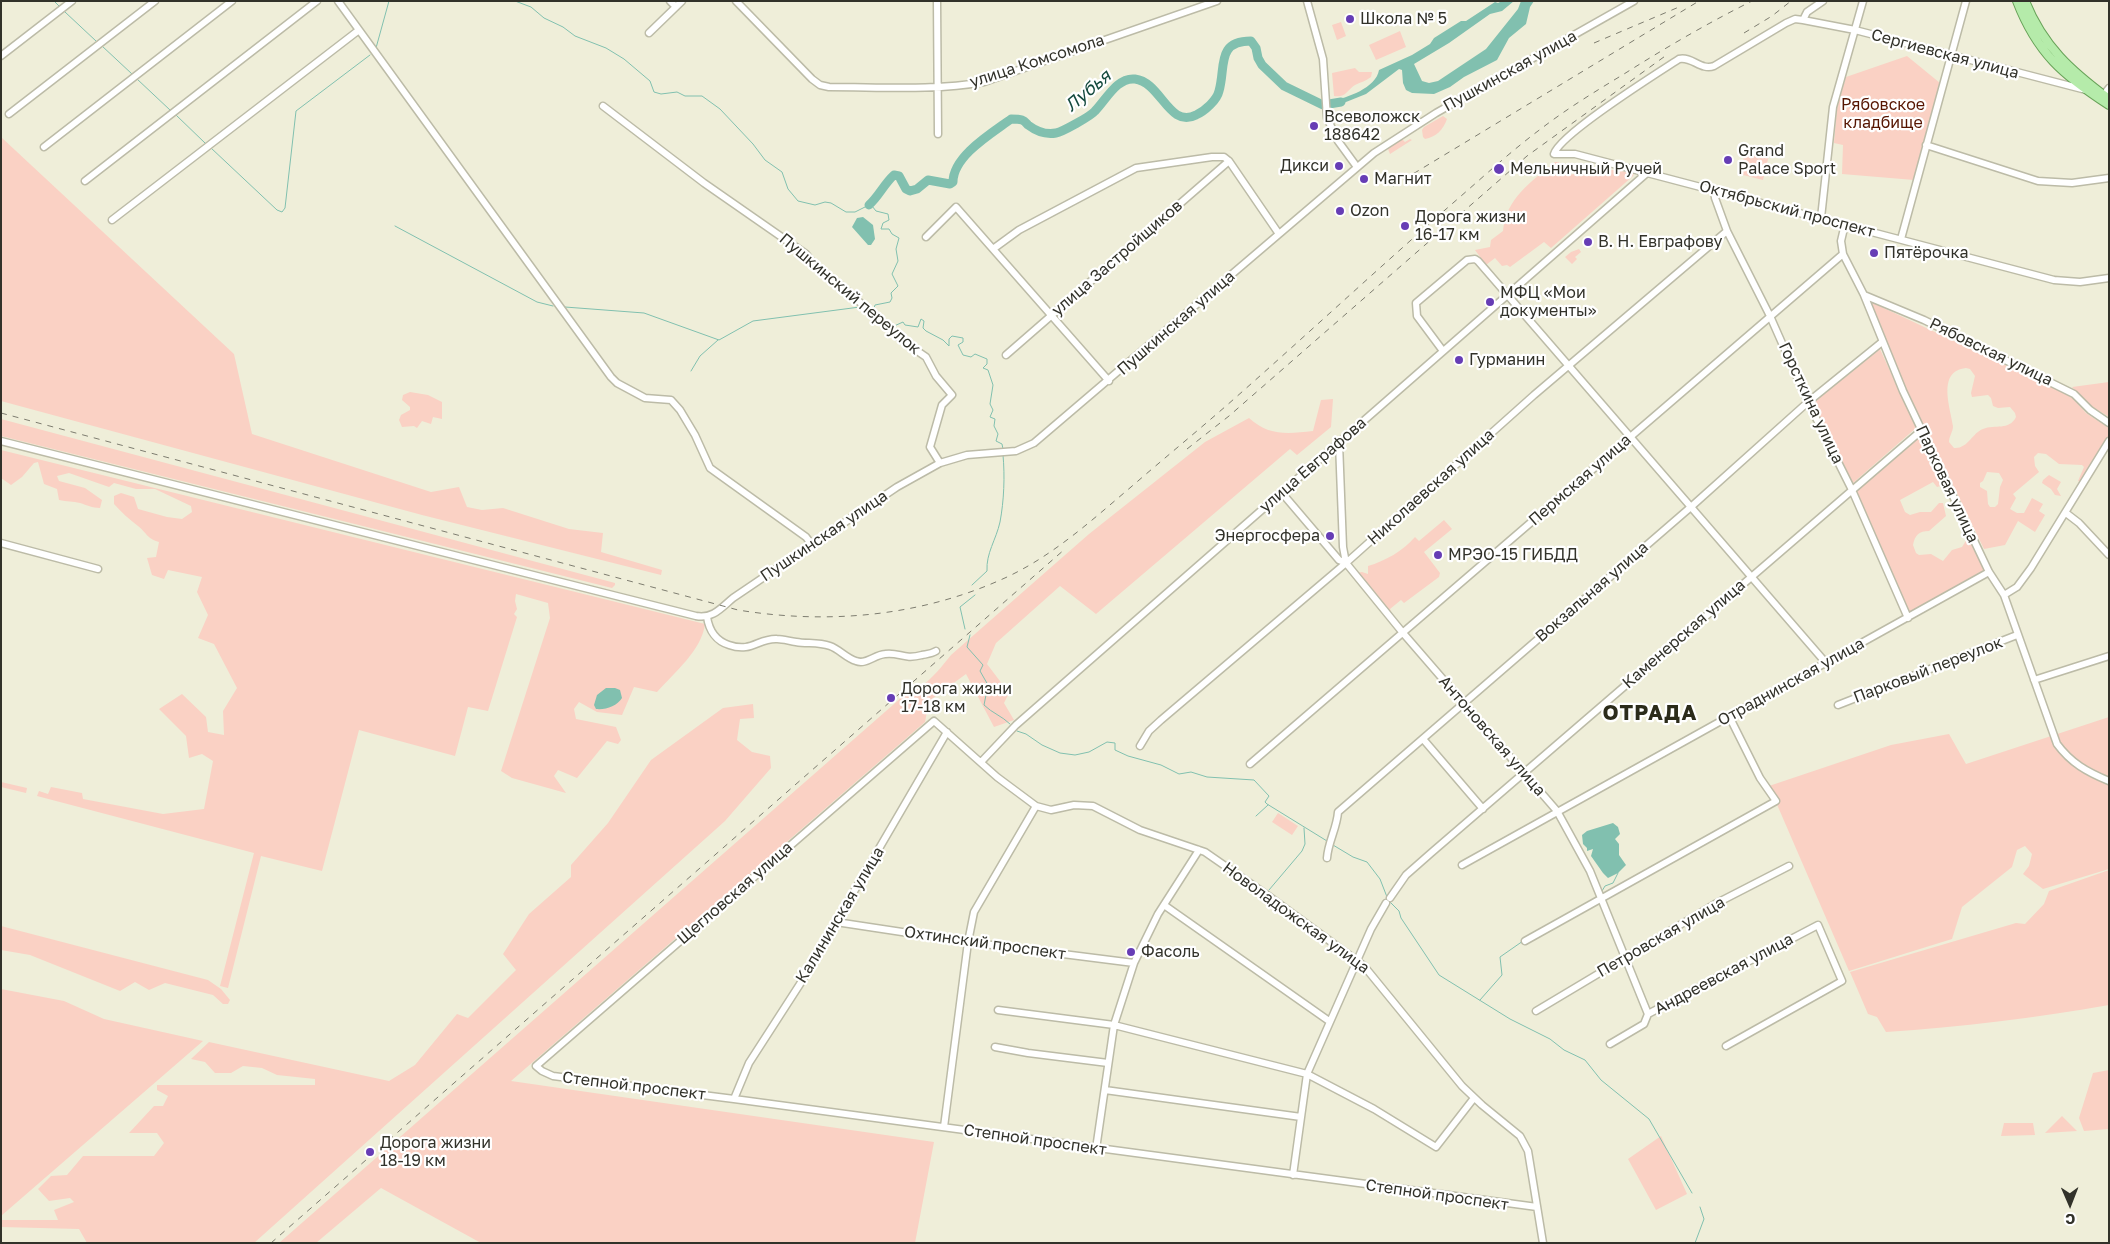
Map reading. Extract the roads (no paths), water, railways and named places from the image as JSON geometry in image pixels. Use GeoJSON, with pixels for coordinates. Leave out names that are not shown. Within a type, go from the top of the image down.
{"type":"FeatureCollection","features":[{"type":"Feature","properties":{"kind":"main road"},"geometry":{"type":"LineString","coordinates":[[2017,1],[2032,34],[2062,67],[2086,90],[2108,101]]}},
{"type":"Feature","properties":{"kind":"main road"},"geometry":{"type":"LineString","coordinates":[[2025,1],[2038,31],[2062,67],[2108,101]]}},
{"type":"Feature","properties":{"kind":"street"},"geometry":{"type":"LineString","coordinates":[[1,56],[72,1]]}},
{"type":"Feature","properties":{"kind":"street"},"geometry":{"type":"LineString","coordinates":[[9,114],[155,1]]}},
{"type":"Feature","properties":{"kind":"street"},"geometry":{"type":"LineString","coordinates":[[44,147],[232,1]]}},
{"type":"Feature","properties":{"kind":"street"},"geometry":{"type":"LineString","coordinates":[[85,181],[317,1]]}},
{"type":"Feature","properties":{"kind":"street"},"geometry":{"type":"LineString","coordinates":[[338,1],[611,377],[617,383],[645,398],[671,400],[676,404],[695,435],[710,468],[806,538],[812,545]]}},
{"type":"Feature","properties":{"kind":"street"},"geometry":{"type":"LineString","coordinates":[[670,1],[676,7]]}},
{"type":"Feature","properties":{"kind":"street"},"geometry":{"type":"LineString","coordinates":[[649,33],[682,1]]}},
{"type":"Feature","properties":{"kind":"street","name":"улица Комсомола"},"geometry":{"type":"LineString","coordinates":[[736,1],[812,79],[820,85],[829,87],[938,87],[984,82],[1217,1]]}},
{"type":"Feature","properties":{"kind":"street"},"geometry":{"type":"LineString","coordinates":[[937,1],[938,134]]}},
{"type":"Feature","properties":{"kind":"street"},"geometry":{"type":"LineString","coordinates":[[1307,1],[1322,53],[1328,122],[1338,141],[1357,167]]}},
{"type":"Feature","properties":{"kind":"street","name":"Пушкинская улица"},"geometry":{"type":"LineString","coordinates":[[707,617],[715,614],[733,598],[902,484],[940,463],[967,455],[1008,453],[1026,448],[1034,443],[1109,381],[1357,167],[1394,139],[1436,113],[1634,1]]}},
{"type":"Feature","properties":{"kind":"street"},"geometry":{"type":"LineString","coordinates":[[1803,20],[1807,12],[1823,1]]}},
{"type":"Feature","properties":{"kind":"street"},"geometry":{"type":"LineString","coordinates":[[1821,218],[1833,107],[1863,1]]}},
{"type":"Feature","properties":{"kind":"street"},"geometry":{"type":"LineString","coordinates":[[1901,239],[1966,1]]}},
{"type":"Feature","properties":{"kind":"street","name":"Сергиевская улица"},"geometry":{"type":"LineString","coordinates":[[1803,20],[1855,30],[2086,90]]}},
{"type":"Feature","properties":{"kind":"street","name":"Октябрьский проспект"},"geometry":{"type":"LineString","coordinates":[[1803,20],[1786,23],[1710,68],[1688,59],[1679,59],[1589,120],[1558,146],[1554,154],[1576,154],[1648,172],[2054,280],[2080,282],[2109,278]]}},
{"type":"Feature","properties":{"kind":"street"},"geometry":{"type":"LineString","coordinates":[[112,220],[359,30]]}},
{"type":"Feature","properties":{"kind":"street"},"geometry":{"type":"LineString","coordinates":[[2055,82],[2060,77],[2062,67]]}},
{"type":"Feature","properties":{"kind":"street"},"geometry":{"type":"LineString","coordinates":[[2108,101],[2105,93],[2109,88]]}},
{"type":"Feature","properties":{"kind":"street","name":"Пушкинский переулок"},"geometry":{"type":"LineString","coordinates":[[603,106],[704,183],[806,254],[815,266],[844,288],[904,342],[926,357],[936,376],[952,395],[942,405],[930,447],[940,463]]}},
{"type":"Feature","properties":{"kind":"street"},"geometry":{"type":"LineString","coordinates":[[1926,145],[2038,181],[2072,184],[2109,178]]}},
{"type":"Feature","properties":{"kind":"street"},"geometry":{"type":"LineString","coordinates":[[993,249],[1020,230],[1136,168],[1212,157],[1224,157],[1229,161],[1279,234]]}},
{"type":"Feature","properties":{"kind":"street","name":"улица Застройщиков"},"geometry":{"type":"LineString","coordinates":[[1006,355],[1229,161]]}},
{"type":"Feature","properties":{"kind":"street","name":"улица Евграфова"},"geometry":{"type":"LineString","coordinates":[[981,762],[1013,727],[1648,172]]}},
{"type":"Feature","properties":{"kind":"street","name":"Горсткина улица"},"geometry":{"type":"LineString","coordinates":[[1714,190],[1727,231],[1770,316],[1808,402],[1852,490],[1908,618]]}},
{"type":"Feature","properties":{"kind":"street"},"geometry":{"type":"LineString","coordinates":[[926,237],[956,207],[1109,381]]}},
{"type":"Feature","properties":{"kind":"street","name":"Парковая улица"},"geometry":{"type":"LineString","coordinates":[[1845,224],[1841,241],[1843,254],[1864,295],[1882,342],[1989,572],[2004,595],[2057,744],[2068,758],[2087,772],[2109,780]]}},
{"type":"Feature","properties":{"kind":"street","name":"Николаевская улица"},"geometry":{"type":"LineString","coordinates":[[1140,746],[1149,731],[1161,720],[1346,564],[1452,467],[1727,231]]}},
{"type":"Feature","properties":{"kind":"street","name":"Пермская улица"},"geometry":{"type":"LineString","coordinates":[[1250,764],[1843,254]]}},
{"type":"Feature","properties":{"kind":"street"},"geometry":{"type":"LineString","coordinates":[[1443,351],[1417,316],[1416,303],[1467,260],[1475,259],[1692,506],[1826,663]]}},
{"type":"Feature","properties":{"kind":"street","name":"Рябовская улица"},"geometry":{"type":"LineString","coordinates":[[1864,295],[1924,320],[2067,390],[2074,394],[2090,410],[2109,423]]}},
{"type":"Feature","properties":{"kind":"street","name":"Вокзальная улица"},"geometry":{"type":"LineString","coordinates":[[1327,858],[1327,851],[1338,822],[1338,812],[1692,506],[1808,402],[1882,342]]}},
{"type":"Feature","properties":{"kind":"street","name":"Каменерская улица"},"geometry":{"type":"LineString","coordinates":[[1358,961],[1371,929],[1403,879],[1523,773],[1922,430]]}},
{"type":"Feature","properties":{"kind":"street"},"geometry":{"type":"LineString","coordinates":[[1,441],[546,579],[696,616],[707,617],[715,637],[730,646],[741,648],[754,646],[777,638],[797,642],[814,642],[829,646],[857,662],[865,662],[885,654],[915,658],[936,651]]}},
{"type":"Feature","properties":{"kind":"street"},"geometry":{"type":"LineString","coordinates":[[2004,595],[2017,587],[2066,513],[2109,441]]}},
{"type":"Feature","properties":{"kind":"street"},"geometry":{"type":"LineString","coordinates":[[1339,443],[1343,547],[1346,564]]}},
{"type":"Feature","properties":{"kind":"street","name":"Антоновская улица"},"geometry":{"type":"LineString","coordinates":[[1282,493],[1339,560],[1346,564],[1557,811],[1582,854],[1648,1014]]}},
{"type":"Feature","properties":{"kind":"street"},"geometry":{"type":"LineString","coordinates":[[2066,513],[2079,523],[2109,555]]}},
{"type":"Feature","properties":{"kind":"street"},"geometry":{"type":"LineString","coordinates":[[1,543],[98,569]]}},
{"type":"Feature","properties":{"kind":"street","name":"Отраднинская улица"},"geometry":{"type":"LineString","coordinates":[[1462,865],[1989,572]]}},
{"type":"Feature","properties":{"kind":"street","name":"Парковый переулок"},"geometry":{"type":"LineString","coordinates":[[1838,705],[2017,635]]}},
{"type":"Feature","properties":{"kind":"street"},"geometry":{"type":"LineString","coordinates":[[2034,680],[2109,656]]}},
{"type":"Feature","properties":{"kind":"street"},"geometry":{"type":"LineString","coordinates":[[1525,942],[1776,801],[1760,778],[1729,716]]}},
{"type":"Feature","properties":{"kind":"street","name":"Щегловская улица"},"geometry":{"type":"LineString","coordinates":[[536,1066],[934,721],[947,732]]}},
{"type":"Feature","properties":{"kind":"street"},"geometry":{"type":"LineString","coordinates":[[944,1127],[968,942],[974,912],[1036,806],[947,732]]}},
{"type":"Feature","properties":{"kind":"street","name":"Калининская улица"},"geometry":{"type":"LineString","coordinates":[[734,1099],[749,1063],[836,922],[947,732]]}},
{"type":"Feature","properties":{"kind":"street"},"geometry":{"type":"LineString","coordinates":[[1423,739],[1483,809]]}},
{"type":"Feature","properties":{"kind":"street","name":"Новоладожская улица"},"geometry":{"type":"LineString","coordinates":[[1036,806],[1045,810],[1074,805],[1093,806],[1140,830],[1199,850],[1237,874],[1358,961],[1375,977],[1474,1098],[1523,1140],[1528,1151],[1544,1243]]}},
{"type":"Feature","properties":{"kind":"street"},"geometry":{"type":"LineString","coordinates":[[1096,1149],[1114,1025],[1134,963],[1164,905],[1199,850]]}},
{"type":"Feature","properties":{"kind":"street","name":"Петровская улица"},"geometry":{"type":"LineString","coordinates":[[1536,1011],[1715,904],[1788,866]]}},
{"type":"Feature","properties":{"kind":"street"},"geometry":{"type":"LineString","coordinates":[[1164,905],[1329,1021]]}},
{"type":"Feature","properties":{"kind":"street","name":"Охтинский проспект"},"geometry":{"type":"LineString","coordinates":[[836,922],[968,942],[1134,963]]}},
{"type":"Feature","properties":{"kind":"street","name":"Андреевская улица"},"geometry":{"type":"LineString","coordinates":[[1610,1044],[1644,1024],[1648,1014],[1818,924],[1842,981],[1726,1046]]}},
{"type":"Feature","properties":{"kind":"street"},"geometry":{"type":"LineString","coordinates":[[1294,1175],[1307,1074],[1329,1021],[1358,961]]}},
{"type":"Feature","properties":{"kind":"street"},"geometry":{"type":"LineString","coordinates":[[998,1010],[1114,1025],[1307,1074],[1374,1109],[1436,1146],[1474,1098]]}},
{"type":"Feature","properties":{"kind":"street"},"geometry":{"type":"LineString","coordinates":[[995,1047],[1108,1063]]}},
{"type":"Feature","properties":{"kind":"street","name":"Степной проспект"},"geometry":{"type":"LineString","coordinates":[[536,1066],[542,1072],[553,1076],[1537,1207]]}},
{"type":"Feature","properties":{"kind":"street"},"geometry":{"type":"LineString","coordinates":[[1105,1090],[1301,1117]]}},
{"type":"Feature","properties":{"kind":"water"},"geometry":{"type":"Polygon","coordinates":[[[1514,1],[1502,11],[1490,14],[1449,43],[1414,64],[1422,81],[1429,83],[1438,81],[1486,49],[1518,9],[1521,1],[1534,1],[1530,7],[1526,24],[1509,38],[1497,60],[1434,94],[1412,93],[1406,90],[1403,83],[1402,70],[1399,69],[1366,94],[1331,108],[1331,101],[1352,95],[1367,87],[1377,76],[1379,70],[1412,55],[1461,21],[1466,21],[1495,2],[1514,1]]]}},
{"type":"Feature","properties":{"kind":"water"},"geometry":{"type":"Polygon","coordinates":[[[863,217],[873,225],[875,239],[871,245],[868,245],[852,227],[857,218],[863,217]]]}},
{"type":"Feature","properties":{"kind":"water"},"geometry":{"type":"Polygon","coordinates":[[[606,688],[620,690],[622,698],[611,707],[596,709],[594,705],[597,695],[606,688]]]}},
{"type":"Feature","properties":{"kind":"water"},"geometry":{"type":"Polygon","coordinates":[[[1613,823],[1618,827],[1620,834],[1615,839],[1619,844],[1619,855],[1626,865],[1618,873],[1608,878],[1591,856],[1593,849],[1587,851],[1583,844],[1582,835],[1587,831],[1613,823]]]}},
{"type":"Feature","properties":{"kind":"waterway"},"geometry":{"type":"LineString","coordinates":[[54,1],[59,6]]}},
{"type":"Feature","properties":{"kind":"waterway"},"geometry":{"type":"LineString","coordinates":[[376,48],[389,1]]}},
{"type":"Feature","properties":{"kind":"waterway"},"geometry":{"type":"LineString","coordinates":[[515,1],[531,7],[544,18],[563,27],[575,36],[606,48],[624,59],[650,81],[654,92],[661,94],[677,92],[685,96],[702,96],[720,109],[753,144],[765,160],[782,172],[788,189],[798,201],[815,205],[825,202],[831,203],[846,212],[855,212],[869,205],[876,211],[888,214],[889,220],[883,223],[881,229],[889,229],[892,234],[899,238],[896,249],[898,261],[892,274],[898,286],[891,293],[892,298],[890,302],[875,305],[874,308],[881,317]]}},
{"type":"Feature","properties":{"kind":"waterway"},"geometry":{"type":"LineString","coordinates":[[65,12],[96,41]]}},
{"type":"Feature","properties":{"kind":"waterway","name":"Лубья"},"geometry":{"type":"LineString","coordinates":[[869,205],[894,175],[899,176],[906,189],[910,191],[917,189],[928,180],[950,184],[953,182],[959,163],[966,154],[984,138],[1011,119],[1023,120],[1034,129],[1045,133],[1056,133],[1064,130],[1092,113],[1117,85],[1129,79],[1144,82],[1179,116],[1187,118],[1196,115],[1207,108],[1216,98],[1221,82],[1224,57],[1232,45],[1240,42],[1251,41],[1256,48],[1262,65],[1284,86],[1323,105],[1341,102]]}},
{"type":"Feature","properties":{"kind":"waterway"},"geometry":{"type":"LineString","coordinates":[[102,46],[132,74]]}},
{"type":"Feature","properties":{"kind":"waterway"},"geometry":{"type":"LineString","coordinates":[[211,148],[277,210],[282,212],[285,208],[296,111],[370,55]]}},
{"type":"Feature","properties":{"kind":"waterway"},"geometry":{"type":"LineString","coordinates":[[137,79],[170,110]]}},
{"type":"Feature","properties":{"kind":"waterway"},"geometry":{"type":"LineString","coordinates":[[176,115],[205,143]]}},
{"type":"Feature","properties":{"kind":"waterway"},"geometry":{"type":"LineString","coordinates":[[395,226],[537,302],[553,306]]}},
{"type":"Feature","properties":{"kind":"waterway"},"geometry":{"type":"LineString","coordinates":[[565,307],[644,313],[719,340],[753,321],[860,307]]}},
{"type":"Feature","properties":{"kind":"waterway"},"geometry":{"type":"LineString","coordinates":[[892,327],[903,322],[905,325],[918,327],[921,319],[924,321],[923,328],[926,331],[943,340],[949,346],[949,339],[952,336],[963,338],[963,342],[958,345],[963,355],[971,357],[975,354],[987,359],[987,364],[983,368],[988,370],[993,385],[990,404],[993,410],[990,417],[995,419],[994,426],[998,434],[996,441],[1002,444],[1003,449]]}},
{"type":"Feature","properties":{"kind":"waterway"},"geometry":{"type":"LineString","coordinates":[[691,371],[700,356],[718,340]]}},
{"type":"Feature","properties":{"kind":"waterway"},"geometry":{"type":"LineString","coordinates":[[972,585],[987,571],[990,552],[1000,522],[1004,488],[1003,455]]}},
{"type":"Feature","properties":{"kind":"waterway","name":"Мельничный Ручей"},"geometry":{"type":"LineString","coordinates":[[965,629],[960,607],[975,595]]}},
{"type":"Feature","properties":{"kind":"waterway","name":"Мельничный Ручей"},"geometry":{"type":"LineString","coordinates":[[970,635],[967,647],[983,665],[980,671],[988,685],[984,705],[1010,724]]}},
{"type":"Feature","properties":{"kind":"waterway","name":"Мельничный Ручей"},"geometry":{"type":"LineString","coordinates":[[1017,731],[1060,753],[1075,755],[1089,752],[1107,742],[1115,743],[1115,750],[1128,756],[1161,765],[1179,774],[1191,772],[1207,777],[1254,780],[1269,796],[1265,802],[1267,804],[1327,841]]}},
{"type":"Feature","properties":{"kind":"waterway"},"geometry":{"type":"LineString","coordinates":[[1256,816],[1268,805]]}},
{"type":"Feature","properties":{"kind":"waterway"},"geometry":{"type":"LineString","coordinates":[[1269,890],[1302,851],[1305,844],[1304,828]]}},
{"type":"Feature","properties":{"kind":"waterway","name":"Мельничный Ручей"},"geometry":{"type":"LineString","coordinates":[[1333,845],[1353,857],[1367,862],[1380,879],[1387,897]]}},
{"type":"Feature","properties":{"kind":"waterway"},"geometry":{"type":"LineString","coordinates":[[1602,891],[1605,886],[1613,883],[1618,873]]}},
{"type":"Feature","properties":{"kind":"waterway","name":"Мельничный Ручей"},"geometry":{"type":"LineString","coordinates":[[1389,901],[1399,911],[1401,918],[1439,975],[1510,1019],[1550,1039],[1564,1050],[1585,1060],[1601,1080],[1649,1119],[1692,1193]]}},
{"type":"Feature","properties":{"kind":"waterway"},"geometry":{"type":"LineString","coordinates":[[1545,926],[1583,905]]}},
{"type":"Feature","properties":{"kind":"waterway"},"geometry":{"type":"LineString","coordinates":[[1480,1000],[1502,975],[1500,957],[1523,941]]}},
{"type":"Feature","properties":{"kind":"waterway","name":"Мельничный Ручей"},"geometry":{"type":"LineString","coordinates":[[1695,1243],[1704,1219],[1700,1207]]}},
{"type":"Feature","properties":{"kind":"railway"},"geometry":{"type":"LineString","coordinates":[[1393,186],[1699,1]]}},
{"type":"Feature","properties":{"kind":"railway"},"geometry":{"type":"LineString","coordinates":[[1,413],[738,610],[807,617],[876,614],[909,609],[942,601],[1007,577],[1057,548],[1215,415],[1426,226],[1530,137],[1572,107],[1639,64],[1752,1]]}},
{"type":"Feature","properties":{"kind":"railway"},"geometry":{"type":"LineString","coordinates":[[1744,33],[1772,16],[1791,1]]}},
{"type":"Feature","properties":{"kind":"railway"},"geometry":{"type":"LineString","coordinates":[[1594,43],[1679,7]]}},
{"type":"Feature","properties":{"kind":"railway"},"geometry":{"type":"LineString","coordinates":[[1187,449],[1229,416],[1527,156],[1668,54]]}},
{"type":"Feature","properties":{"kind":"railway"},"geometry":{"type":"LineString","coordinates":[[271,1243],[1065,549]]}},
{"type":"Feature","properties":{"kind":"place","name":"Школа № 5"},"geometry":{"type":"Point","coordinates":[1350,19]}},
{"type":"Feature","properties":{"kind":"place","name":"Всеволожск 188642"},"geometry":{"type":"Point","coordinates":[1314,126]}},
{"type":"Feature","properties":{"kind":"place","name":"Grand Palace Sport"},"geometry":{"type":"Point","coordinates":[1728,160]}},
{"type":"Feature","properties":{"kind":"place","name":"Дикси"},"geometry":{"type":"Point","coordinates":[1339,166]}},
{"type":"Feature","properties":{"kind":"place","name":"Мельничный Ручей"},"geometry":{"type":"Point","coordinates":[1499,169]}},
{"type":"Feature","properties":{"kind":"place","name":"Магнит"},"geometry":{"type":"Point","coordinates":[1364,179]}},
{"type":"Feature","properties":{"kind":"place","name":"Ozon"},"geometry":{"type":"Point","coordinates":[1340,211]}},
{"type":"Feature","properties":{"kind":"place","name":"Дорога жизни 16-17 км"},"geometry":{"type":"Point","coordinates":[1405,226]}},
{"type":"Feature","properties":{"kind":"place","name":"В. Н. Евграфову"},"geometry":{"type":"Point","coordinates":[1588,242]}},
{"type":"Feature","properties":{"kind":"place","name":"Пятёрочка"},"geometry":{"type":"Point","coordinates":[1874,253]}},
{"type":"Feature","properties":{"kind":"place","name":"МФЦ «Мои документы»"},"geometry":{"type":"Point","coordinates":[1490,302]}},
{"type":"Feature","properties":{"kind":"place","name":"Гурманин"},"geometry":{"type":"Point","coordinates":[1459,360]}},
{"type":"Feature","properties":{"kind":"place","name":"Энергосфера"},"geometry":{"type":"Point","coordinates":[1330,536]}},
{"type":"Feature","properties":{"kind":"place","name":"МРЭО-15 ГИБДД"},"geometry":{"type":"Point","coordinates":[1438,555]}},
{"type":"Feature","properties":{"kind":"place","name":"Дорога жизни 17-18 км"},"geometry":{"type":"Point","coordinates":[891,698]}},
{"type":"Feature","properties":{"kind":"place","name":"Фасоль"},"geometry":{"type":"Point","coordinates":[1131,952]}},
{"type":"Feature","properties":{"kind":"place","name":"Дорога жизни 18-19 км"},"geometry":{"type":"Point","coordinates":[370,1152]}},
{"type":"Feature","properties":{"kind":"district","name":"ОТРАДА"},"geometry":{"type":"Point","coordinates":[1650,713]}},
{"type":"Feature","properties":{"kind":"park label","name":"Рябовское кладбище"},"geometry":{"type":"Point","coordinates":[1883,114]}}]}
